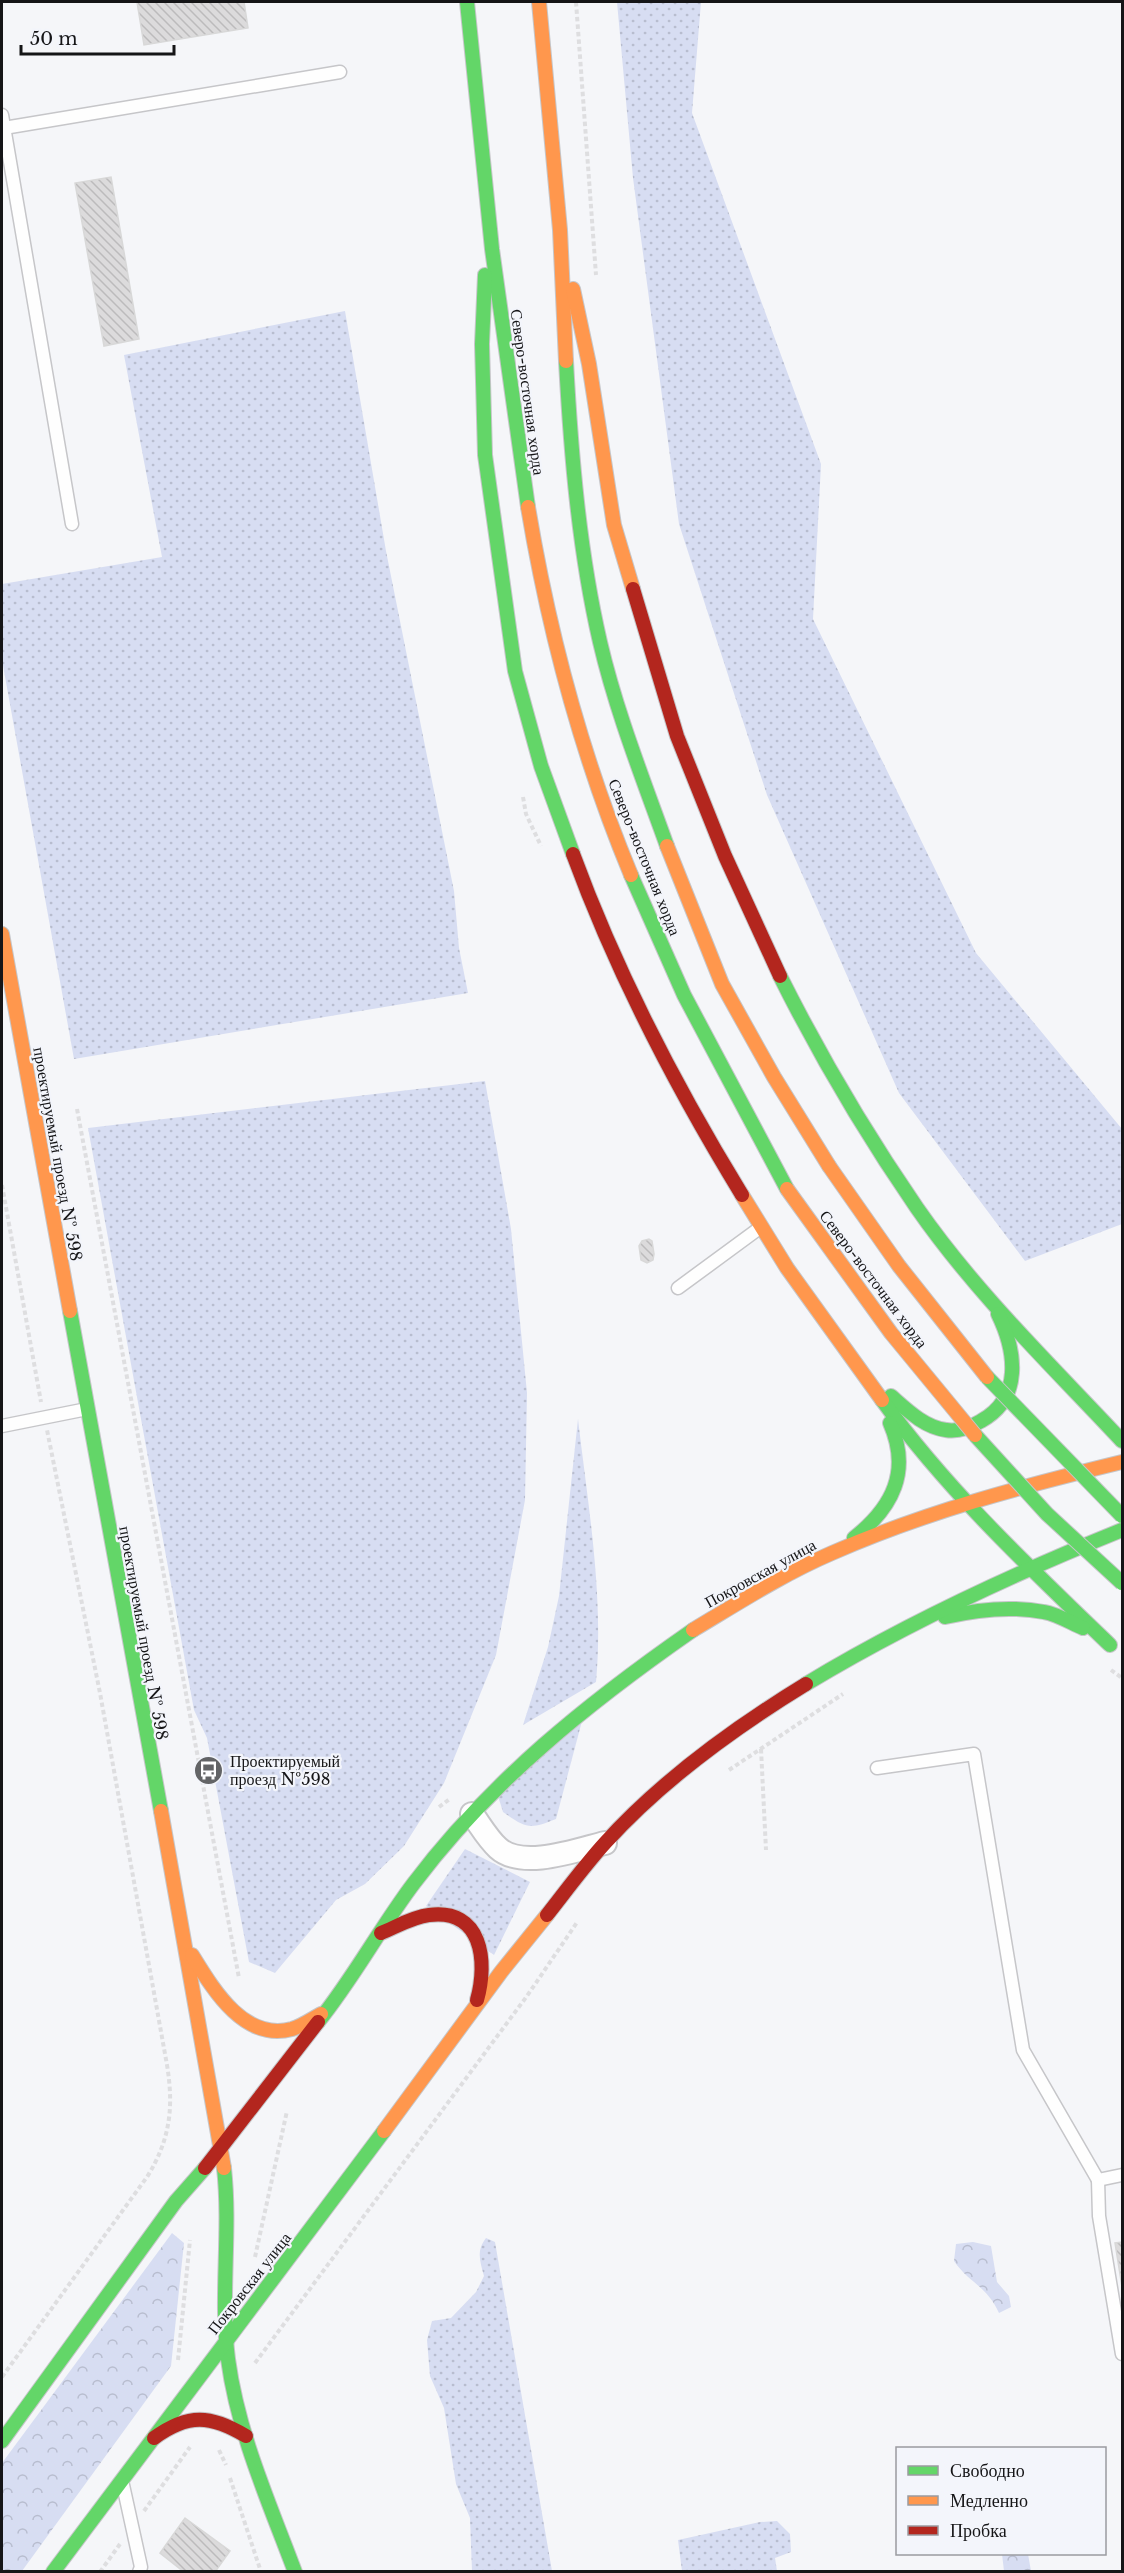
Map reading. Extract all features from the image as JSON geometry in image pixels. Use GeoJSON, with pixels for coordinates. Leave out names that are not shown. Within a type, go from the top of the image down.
{"type":"FeatureCollection","features":[{"type":"Feature","properties":{"kind":"main road","name":"Северо-восточная хорда"},"geometry":{"type":"LineString","coordinates":[[467,2],[488,215],[533,543],[557,652],[588,756],[637,890],[737,1104],[787,1189],[848,1277],[936,1388],[1006,1470],[1122,1583]]}},
{"type":"Feature","properties":{"kind":"main road","name":"Северо-восточная хорда"},"geometry":{"type":"LineString","coordinates":[[539,2],[560,230],[568,392],[582,536],[600,642],[633,750],[677,873],[722,984],[774,1077],[829,1166],[899,1266],[976,1366],[1122,1516]]}},
{"type":"Feature","properties":{"kind":"main road"},"geometry":{"type":"LineString","coordinates":[[488,215],[482,344],[485,455],[515,671],[541,766],[595,913],[646,1025],[717,1154],[787,1268],[913,1443],[966,1503],[1028,1567],[1110,1646]]}},
{"type":"Feature","properties":{"kind":"main road"},"geometry":{"type":"LineString","coordinates":[[560,230],[588,364],[614,525],[677,736],[721,845],[771,957],[817,1050],[918,1209],[990,1300],[1034,1343],[1122,1441]]}},
{"type":"Feature","properties":{"kind":"main road","name":"проектируемый проезд № 598"},"geometry":{"type":"LineString","coordinates":[[2,934],[181,1935],[222,2148],[226,2199],[227,2340],[232,2381],[246,2436],[295,2571]]}},
{"type":"Feature","properties":{"kind":"main road"},"geometry":{"type":"LineString","coordinates":[[857,1365],[916,1418],[942,1430],[962,1430],[980,1423],[999,1409],[1010,1393],[1015,1367],[1014,1350],[1004,1325],[990,1300]]}},
{"type":"Feature","properties":{"kind":"main road"},"geometry":{"type":"LineString","coordinates":[[831,1554],[869,1528],[888,1505],[900,1466],[894,1430],[857,1365]]}},
{"type":"Feature","properties":{"kind":"main road","name":"Покровская улица"},"geometry":{"type":"LineString","coordinates":[[381,1933],[414,1883],[494,1789],[605,1693],[692,1630],[773,1582],[831,1554],[966,1503],[1063,1475],[1122,1462]]}},
{"type":"Feature","properties":{"kind":"main road"},"geometry":{"type":"LineString","coordinates":[[605,1843],[680,1773],[743,1725],[826,1673],[915,1624],[1028,1567],[1122,1530]]}},
{"type":"Feature","properties":{"kind":"main road"},"geometry":{"type":"LineString","coordinates":[[915,1624],[971,1611],[1035,1611],[1075,1623],[1122,1654]]}},
{"type":"Feature","properties":{"kind":"main road","name":"Покровская улица"},"geometry":{"type":"LineString","coordinates":[[53,2571],[145,2446],[273,2282],[472,2015],[501,1972],[605,1843]]}},
{"type":"Feature","properties":{"kind":"main road"},"geometry":{"type":"LineString","coordinates":[[2,2441],[176,2201],[222,2148],[282,2066],[327,2011],[381,1933],[417,1918],[435,1915],[453,1916],[471,1928],[478,1938],[484,1962],[480,1992],[472,2015]]}},
{"type":"Feature","properties":{"kind":"main road"},"geometry":{"type":"LineString","coordinates":[[181,1935],[220,1998],[252,2024],[272,2029],[292,2028],[327,2011]]}},
{"type":"Feature","properties":{"kind":"main road"},"geometry":{"type":"LineString","coordinates":[[145,2446],[175,2424],[204,2418],[228,2424],[246,2436]]}},
{"type":"Feature","properties":{"kind":"street"},"geometry":{"type":"LineString","coordinates":[[472,1814],[499,1849],[521,1858],[548,1857],[605,1843]]}},
{"type":"Feature","properties":{"kind":"lane"},"geometry":{"type":"LineString","coordinates":[[4,128],[340,72]]}},
{"type":"Feature","properties":{"kind":"lane"},"geometry":{"type":"LineString","coordinates":[[2,115],[72,524]]}},
{"type":"Feature","properties":{"kind":"lane"},"geometry":{"type":"LineString","coordinates":[[678,1288],[762,1226]]}},
{"type":"Feature","properties":{"kind":"lane"},"geometry":{"type":"LineString","coordinates":[[2,1426],[87,1409]]}},
{"type":"Feature","properties":{"kind":"lane"},"geometry":{"type":"LineString","coordinates":[[878,1768],[974,1754],[1023,2050],[1098,2180],[1099,2216],[1122,2354]]}},
{"type":"Feature","properties":{"kind":"lane"},"geometry":{"type":"LineString","coordinates":[[1098,2180],[1122,2175]]}},
{"type":"Feature","properties":{"kind":"lane"},"geometry":{"type":"LineString","coordinates":[[122,2477],[142,2570]]}},
{"type":"Feature","properties":{"kind":"path"},"geometry":{"type":"LineString","coordinates":[[576,2],[596,284]]}},
{"type":"Feature","properties":{"kind":"path"},"geometry":{"type":"LineString","coordinates":[[77,1109],[240,1980]]}},
{"type":"Feature","properties":{"kind":"path"},"geometry":{"type":"LineString","coordinates":[[2,1185],[44,1418],[100,1693],[168,2065],[172,2102],[163,2148],[147,2177],[2,2377]]}},
{"type":"Feature","properties":{"kind":"path"},"geometry":{"type":"LineString","coordinates":[[726,1772],[847,1691]]}},
{"type":"Feature","properties":{"kind":"path"},"geometry":{"type":"LineString","coordinates":[[761,1749],[766,1850]]}},
{"type":"Feature","properties":{"kind":"path"},"geometry":{"type":"LineString","coordinates":[[249,2371],[527,1996],[584,1912]]}},
{"type":"Feature","properties":{"kind":"path"},"geometry":{"type":"LineString","coordinates":[[287,2111],[253,2266],[299,2303]]}},
{"type":"Feature","properties":{"kind":"path"},"geometry":{"type":"LineString","coordinates":[[178,2361],[190,2240]]}},
{"type":"Feature","properties":{"kind":"path"},"geometry":{"type":"LineString","coordinates":[[100,2571],[193,2443]]}},
{"type":"Feature","properties":{"kind":"path"},"geometry":{"type":"LineString","coordinates":[[217,2446],[261,2571]]}},
{"type":"Feature","properties":{"kind":"green space"},"geometry":{"type":"Polygon","coordinates":[[[617,2],[701,2],[692,113],[821,464],[813,619],[976,953],[1122,1129],[1122,1224],[1025,1261],[899,1093],[767,795],[679,524],[633,178],[617,2]]]}},
{"type":"Feature","properties":{"kind":"green space"},"geometry":{"type":"Polygon","coordinates":[[[345,311],[386,551],[454,891],[459,948],[468,993],[74,1059],[2,660],[2,584],[162,557],[124,355],[345,311]]]}},
{"type":"Feature","properties":{"kind":"green space"},"geometry":{"type":"Polygon","coordinates":[[[485,1081],[511,1229],[527,1393],[525,1500],[496,1655],[444,1783],[404,1846],[365,1884],[336,1900],[275,1973],[249,1962],[207,1738],[194,1710],[88,1128],[485,1081]]]}},
{"type":"Feature","properties":{"kind":"green space"},"geometry":{"type":"Polygon","coordinates":[[[578,1419],[596,1583],[598,1649],[596,1682],[523,1725],[548,1647],[559,1596],[578,1419]]]}},
{"type":"Feature","properties":{"kind":"green space"},"geometry":{"type":"Polygon","coordinates":[[[582,1721],[556,1819],[540,1825],[528,1826],[503,1812],[497,1793],[582,1721]]]}},
{"type":"Feature","properties":{"kind":"green space"},"geometry":{"type":"Polygon","coordinates":[[[465,1849],[530,1882],[494,1955],[426,1906],[465,1849]]]}},
{"type":"Feature","properties":{"kind":"green space"},"geometry":{"type":"Polygon","coordinates":[[[172,2233],[184,2243],[171,2366],[22,2571],[2,2571],[2,2463],[172,2233]]]}},
{"type":"Feature","properties":{"kind":"green space"},"geometry":{"type":"Polygon","coordinates":[[[486,2238],[495,2242],[552,2571],[472,2571],[470,2518],[456,2484],[444,2408],[430,2376],[427,2340],[432,2321],[451,2318],[476,2292],[484,2276],[480,2252],[486,2238]]]}},
{"type":"Feature","properties":{"kind":"green space"},"geometry":{"type":"Polygon","coordinates":[[[973,2242],[991,2246],[997,2282],[1009,2296],[1011,2307],[999,2313],[983,2290],[954,2261],[956,2244],[973,2242]]]}},
{"type":"Feature","properties":{"kind":"green space"},"geometry":{"type":"Polygon","coordinates":[[[777,2521],[790,2534],[791,2552],[775,2558],[777,2571],[682,2571],[678,2540],[760,2522],[777,2521]]]}},
{"type":"Feature","properties":{"kind":"green space"},"geometry":{"type":"Polygon","coordinates":[[[1002,2555],[1028,2555],[1031,2571],[1004,2571],[1002,2555]]]}},
{"type":"Feature","properties":{"kind":"building"},"geometry":{"type":"Polygon","coordinates":[[[137,2],[244,2],[248,28],[144,45],[137,2]]]}},
{"type":"Feature","properties":{"kind":"building"},"geometry":{"type":"Polygon","coordinates":[[[111,177],[139,339],[104,346],[75,183],[111,177]]]}},
{"type":"Feature","properties":{"kind":"building"},"geometry":{"type":"Polygon","coordinates":[[[649,1239],[652,1241],[654,1254],[653,1260],[647,1263],[641,1260],[639,1246],[642,1241],[649,1239]]]}},
{"type":"Feature","properties":{"kind":"building"},"geometry":{"type":"Polygon","coordinates":[[[1122,2242],[1122,2287],[1115,2243],[1122,2242]]]}},
{"type":"Feature","properties":{"kind":"building"},"geometry":{"type":"Polygon","coordinates":[[[185,2518],[230,2551],[215,2572],[184,2572],[160,2553],[185,2518]]]}},
{"type":"Feature","properties":{"kind":"traffic: fast"},"geometry":{"type":"LineString","coordinates":[[467,2],[492,249],[528,507]]}},
{"type":"Feature","properties":{"kind":"traffic: fast"},"geometry":{"type":"LineString","coordinates":[[485,275],[482,344],[485,455],[515,671],[541,766],[573,854]]}},
{"type":"Feature","properties":{"kind":"traffic: fast"},"geometry":{"type":"LineString","coordinates":[[566,361],[577,502],[600,642],[630,745],[667,846]]}},
{"type":"Feature","properties":{"kind":"traffic: fast"},"geometry":{"type":"LineString","coordinates":[[631,875],[684,995],[787,1189]]}},
{"type":"Feature","properties":{"kind":"traffic: fast"},"geometry":{"type":"LineString","coordinates":[[780,976],[827,1065],[917,1208],[989,1299],[1122,1441]]}},
{"type":"Feature","properties":{"kind":"traffic: fast"},"geometry":{"type":"LineString","coordinates":[[70,1311],[161,1811]]}},
{"type":"Feature","properties":{"kind":"traffic: fast"},"geometry":{"type":"LineString","coordinates":[[891,1396],[923,1422],[946,1430],[969,1427],[995,1411],[1004,1400],[1010,1387],[1012,1373],[1009,1343],[998,1314]]}},
{"type":"Feature","properties":{"kind":"traffic: fast"},"geometry":{"type":"LineString","coordinates":[[987,1377],[1122,1516]]}},
{"type":"Feature","properties":{"kind":"traffic: fast"},"geometry":{"type":"LineString","coordinates":[[882,1400],[934,1466],[962,1497],[1110,1645]]}},
{"type":"Feature","properties":{"kind":"traffic: fast"},"geometry":{"type":"LineString","coordinates":[[854,1538],[879,1514],[894,1487],[899,1457],[890,1423]]}},
{"type":"Feature","properties":{"kind":"traffic: fast"},"geometry":{"type":"LineString","coordinates":[[975,1435],[1047,1514],[1122,1583]]}},
{"type":"Feature","properties":{"kind":"traffic: fast"},"geometry":{"type":"LineString","coordinates":[[806,1684],[922,1620],[1041,1564],[1122,1530]]}},
{"type":"Feature","properties":{"kind":"traffic: fast"},"geometry":{"type":"LineString","coordinates":[[945,1617],[969,1612],[1032,1610],[1054,1615],[1083,1628]]}},
{"type":"Feature","properties":{"kind":"traffic: fast"},"geometry":{"type":"LineString","coordinates":[[318,2022],[414,1883],[475,1811],[508,1777],[579,1715],[693,1630]]}},
{"type":"Feature","properties":{"kind":"traffic: fast"},"geometry":{"type":"LineString","coordinates":[[53,2572],[384,2131]]}},
{"type":"Feature","properties":{"kind":"traffic: fast"},"geometry":{"type":"LineString","coordinates":[[2,2441],[176,2201],[205,2168]]}},
{"type":"Feature","properties":{"kind":"traffic: fast"},"geometry":{"type":"LineString","coordinates":[[224,2168],[226,2192],[225,2312],[228,2359],[247,2441],[295,2572]]}},
{"type":"Feature","properties":{"kind":"traffic: slow"},"geometry":{"type":"LineString","coordinates":[[539,2],[560,230],[566,361]]}},
{"type":"Feature","properties":{"kind":"traffic: slow"},"geometry":{"type":"LineString","coordinates":[[573,289],[589,364],[614,525],[633,589]]}},
{"type":"Feature","properties":{"kind":"traffic: slow"},"geometry":{"type":"LineString","coordinates":[[528,507],[546,601],[569,694],[597,785],[631,875]]}},
{"type":"Feature","properties":{"kind":"traffic: slow"},"geometry":{"type":"LineString","coordinates":[[667,846],[722,984],[774,1077],[829,1166]]}},
{"type":"Feature","properties":{"kind":"traffic: slow"},"geometry":{"type":"LineString","coordinates":[[2,934],[70,1311]]}},
{"type":"Feature","properties":{"kind":"traffic: slow"},"geometry":{"type":"LineString","coordinates":[[829,1166],[899,1266],[987,1377]]}},
{"type":"Feature","properties":{"kind":"traffic: slow"},"geometry":{"type":"LineString","coordinates":[[787,1189],[891,1333],[975,1435]]}},
{"type":"Feature","properties":{"kind":"traffic: slow"},"geometry":{"type":"LineString","coordinates":[[742,1195],[787,1268],[882,1400]]}},
{"type":"Feature","properties":{"kind":"traffic: slow"},"geometry":{"type":"LineString","coordinates":[[693,1630],[796,1570],[867,1538],[975,1501],[1122,1462]]}},
{"type":"Feature","properties":{"kind":"traffic: slow"},"geometry":{"type":"LineString","coordinates":[[161,1811],[224,2168]]}},
{"type":"Feature","properties":{"kind":"traffic: slow"},"geometry":{"type":"LineString","coordinates":[[384,2131],[501,1972],[547,1915]]}},
{"type":"Feature","properties":{"kind":"traffic: slow"},"geometry":{"type":"LineString","coordinates":[[192,1955],[220,1997],[232,2010],[259,2028],[275,2031],[292,2029],[321,2014]]}},
{"type":"Feature","properties":{"kind":"traffic: jam"},"geometry":{"type":"LineString","coordinates":[[633,589],[677,736],[725,856],[780,976]]}},
{"type":"Feature","properties":{"kind":"traffic: jam"},"geometry":{"type":"LineString","coordinates":[[573,854],[609,943],[649,1029],[742,1195]]}},
{"type":"Feature","properties":{"kind":"traffic: jam"},"geometry":{"type":"LineString","coordinates":[[547,1915],[597,1852],[650,1798],[700,1756],[806,1684]]}},
{"type":"Feature","properties":{"kind":"traffic: jam"},"geometry":{"type":"LineString","coordinates":[[381,1933],[410,1920],[429,1915],[447,1915],[460,1920],[477,1940],[481,1954],[482,1969],[477,2000]]}},
{"type":"Feature","properties":{"kind":"traffic: jam"},"geometry":{"type":"LineString","coordinates":[[205,2168],[318,2022]]}},
{"type":"Feature","properties":{"kind":"traffic: jam"},"geometry":{"type":"LineString","coordinates":[[154,2438],[178,2424],[200,2420],[222,2424],[246,2436]]}},
{"type":"Feature","properties":{"kind":"place","name":"Проектируемый проезд №598"},"geometry":{"type":"Point","coordinates":[209,1770]}}]}
